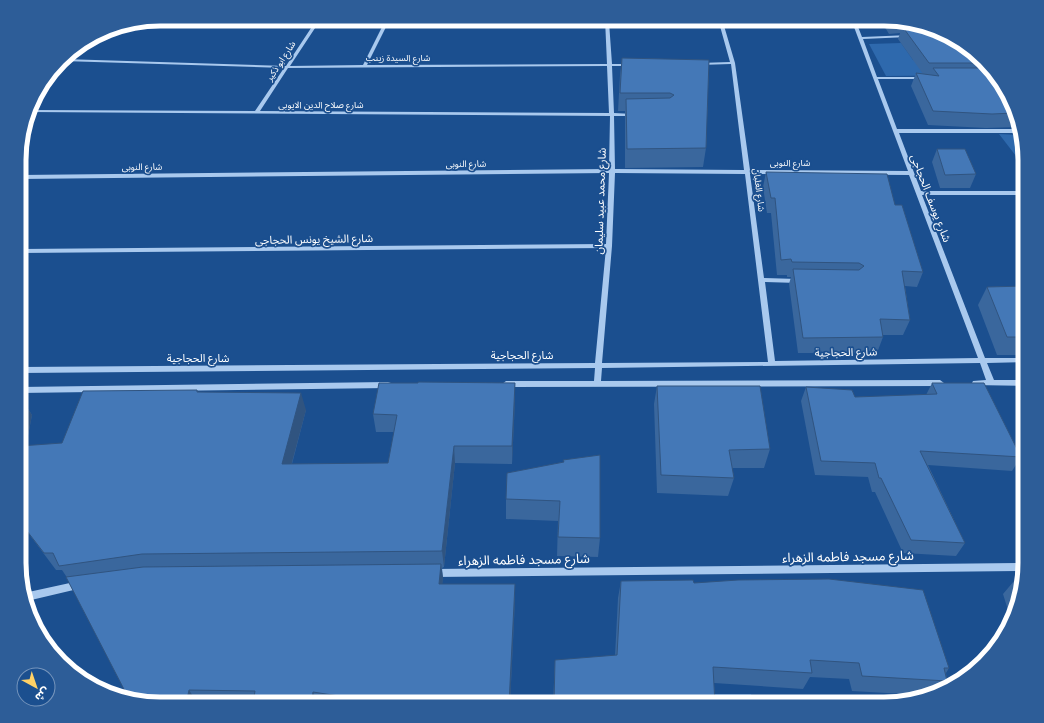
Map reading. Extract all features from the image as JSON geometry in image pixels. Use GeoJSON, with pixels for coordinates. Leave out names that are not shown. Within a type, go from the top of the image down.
{"type":"FeatureCollection","features":[{"type":"Feature","properties":{"kind":"street","name":"شارع ابو ذكير"},"geometry":{"type":"LineString","coordinates":[[257,112],[314,26]]}},
{"type":"Feature","properties":{"kind":"street"},"geometry":{"type":"LineString","coordinates":[[364,67],[384,26]]}},
{"type":"Feature","properties":{"kind":"street","name":"شارع محمد عبيد سليمان"},"geometry":{"type":"LineString","coordinates":[[597,383],[608,246],[612,171],[612,115],[607,26]]}},
{"type":"Feature","properties":{"kind":"street","name":"شارع الغلبان"},"geometry":{"type":"LineString","coordinates":[[722,26],[733,63],[772,364]]}},
{"type":"Feature","properties":{"kind":"street","name":"شارع يوسف الحجاجى"},"geometry":{"type":"LineString","coordinates":[[856,26],[991,383]]}},
{"type":"Feature","properties":{"kind":"street"},"geometry":{"type":"LineString","coordinates":[[860,38],[914,36]]}},
{"type":"Feature","properties":{"kind":"street","name":"شارع السيدة زينب"},"geometry":{"type":"LineString","coordinates":[[71,60],[287,67],[633,64]]}},
{"type":"Feature","properties":{"kind":"street"},"geometry":{"type":"LineString","coordinates":[[695,64],[733,63]]}},
{"type":"Feature","properties":{"kind":"street"},"geometry":{"type":"LineString","coordinates":[[875,78],[931,78]]}},
{"type":"Feature","properties":{"kind":"street","name":"شارع صلاح الدين الايوبى"},"geometry":{"type":"LineString","coordinates":[[35,111],[636,114]]}},
{"type":"Feature","properties":{"kind":"street"},"geometry":{"type":"LineString","coordinates":[[896,132],[1014,131]]}},
{"type":"Feature","properties":{"kind":"street","name":"شارع النوبى"},"geometry":{"type":"LineString","coordinates":[[26,177],[612,171],[911,173]]}},
{"type":"Feature","properties":{"kind":"street"},"geometry":{"type":"LineString","coordinates":[[919,193],[1018,193]]}},
{"type":"Feature","properties":{"kind":"street","name":"شارع الشيخ يونس الحجاجى"},"geometry":{"type":"LineString","coordinates":[[26,251],[608,246]]}},
{"type":"Feature","properties":{"kind":"street"},"geometry":{"type":"LineString","coordinates":[[761,280],[808,281]]}},
{"type":"Feature","properties":{"kind":"street","name":"شارع الحجاجية"},"geometry":{"type":"LineString","coordinates":[[26,370],[772,364],[1018,360]]}},
{"type":"Feature","properties":{"kind":"street"},"geometry":{"type":"LineString","coordinates":[[494,384],[951,383]]}},
{"type":"Feature","properties":{"kind":"street"},"geometry":{"type":"LineString","coordinates":[[967,383],[1018,383]]}},
{"type":"Feature","properties":{"kind":"street"},"geometry":{"type":"LineString","coordinates":[[26,390],[399,385]]}},
{"type":"Feature","properties":{"kind":"street","name":"شارع مسجد فاطمه الزهراء"},"geometry":{"type":"LineString","coordinates":[[422,573],[1018,567]]}},
{"type":"Feature","properties":{"kind":"street"},"geometry":{"type":"LineString","coordinates":[[31,596],[85,584]]}},
{"type":"Feature","properties":{"kind":"shaded area"},"geometry":{"type":"Polygon","coordinates":[[[901,43],[913,60],[987,75],[886,76],[869,44],[901,43]]]}},
{"type":"Feature","properties":{"kind":"shaded area"},"geometry":{"type":"Polygon","coordinates":[[[999,134],[1015,135],[1018,151],[1018,156],[1016,156],[999,134]]]}},
{"type":"Feature","properties":{"kind":"shaded area"},"geometry":{"type":"Polygon","coordinates":[[[715,694],[751,694],[752,697],[715,697],[715,694]]]}},
{"type":"Feature","properties":{"kind":"building"},"geometry":{"type":"Polygon","coordinates":[[[903,28],[935,36],[951,44],[976,63],[929,63],[903,28]]]}},
{"type":"Feature","properties":{"kind":"building"},"geometry":{"type":"Polygon","coordinates":[[[622,58],[709,60],[706,148],[627,149],[626,99],[670,98],[674,95],[670,93],[620,93],[622,58]]]}},
{"type":"Feature","properties":{"kind":"building"},"geometry":{"type":"Polygon","coordinates":[[[933,68],[981,68],[1000,93],[1009,113],[992,114],[933,111],[916,73],[939,76],[933,68]]]}},
{"type":"Feature","properties":{"kind":"building"},"geometry":{"type":"Polygon","coordinates":[[[937,149],[965,149],[976,174],[945,175],[937,149]]]}},
{"type":"Feature","properties":{"kind":"building"},"geometry":{"type":"Polygon","coordinates":[[[766,172],[887,174],[895,205],[902,205],[923,272],[902,271],[910,320],[880,319],[883,337],[803,338],[793,269],[859,270],[864,266],[859,263],[792,262],[791,259],[781,260],[775,198],[771,198],[766,172]]]}},
{"type":"Feature","properties":{"kind":"building"},"geometry":{"type":"Polygon","coordinates":[[[1018,286],[1018,337],[1007,337],[987,287],[1018,286]]]}},
{"type":"Feature","properties":{"kind":"building"},"geometry":{"type":"Polygon","coordinates":[[[379,383],[515,383],[512,446],[454,446],[442,551],[142,554],[59,566],[53,553],[44,553],[26,530],[26,446],[62,443],[83,391],[197,390],[197,392],[301,393],[282,464],[388,463],[397,415],[373,414],[379,383]]]}},
{"type":"Feature","properties":{"kind":"building"},"geometry":{"type":"Polygon","coordinates":[[[932,383],[984,383],[1018,451],[1018,457],[920,451],[965,543],[911,540],[881,478],[879,478],[875,463],[821,461],[806,387],[852,390],[855,397],[937,394],[932,383]]]}},
{"type":"Feature","properties":{"kind":"building"},"geometry":{"type":"Polygon","coordinates":[[[657,386],[760,386],[770,449],[729,450],[734,478],[661,475],[657,386]]]}},
{"type":"Feature","properties":{"kind":"building"},"geometry":{"type":"Polygon","coordinates":[[[600,455],[600,538],[558,537],[560,501],[506,499],[507,473],[564,462],[563,460],[600,455]]]}},
{"type":"Feature","properties":{"kind":"building"},"geometry":{"type":"Polygon","coordinates":[[[441,564],[439,584],[515,584],[509,697],[346,697],[313,692],[312,697],[254,697],[255,691],[189,690],[188,697],[151,697],[125,692],[66,577],[143,567],[441,564]]]}},
{"type":"Feature","properties":{"kind":"building"},"geometry":{"type":"Polygon","coordinates":[[[829,579],[923,590],[949,668],[944,668],[947,681],[862,676],[859,663],[810,660],[812,673],[713,667],[715,697],[554,697],[555,660],[617,655],[621,581],[693,580],[694,583],[738,580],[829,579]]]}}]}
